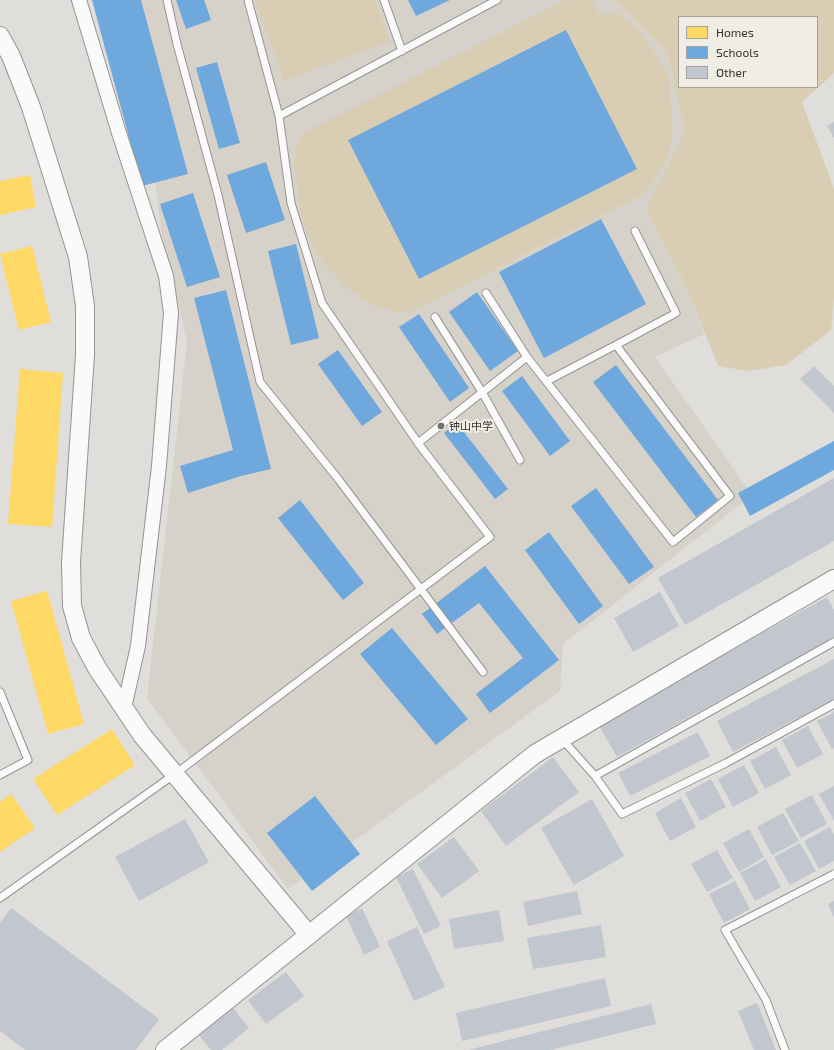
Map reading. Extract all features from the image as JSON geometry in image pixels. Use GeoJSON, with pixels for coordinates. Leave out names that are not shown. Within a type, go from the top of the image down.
{"type":"FeatureCollection","features":[{"type":"Feature","properties":{"kind":"street"},"geometry":{"type":"LineString","coordinates":[[79,0],[119,133],[166,276],[171,313],[159,466],[138,646],[124,708]]}},
{"type":"Feature","properties":{"kind":"street"},"geometry":{"type":"LineString","coordinates":[[0,36],[11,56],[31,107],[78,257],[85,306],[85,355],[71,562],[72,606],[81,638],[97,668],[142,735],[309,935]]}},
{"type":"Feature","properties":{"kind":"street"},"geometry":{"type":"LineString","coordinates":[[165,1050],[535,754],[831,583]]}},
{"type":"Feature","properties":{"kind":"lane"},"geometry":{"type":"LineString","coordinates":[[167,0],[177,44],[218,195],[260,382],[339,480],[483,672]]}},
{"type":"Feature","properties":{"kind":"lane"},"geometry":{"type":"LineString","coordinates":[[0,898],[175,774],[490,537],[418,443],[322,303],[291,203],[279,116],[248,0]]}},
{"type":"Feature","properties":{"kind":"lane"},"geometry":{"type":"LineString","coordinates":[[384,0],[402,50]]}},
{"type":"Feature","properties":{"kind":"lane"},"geometry":{"type":"LineString","coordinates":[[279,116],[497,0]]}},
{"type":"Feature","properties":{"kind":"lane"},"geometry":{"type":"LineString","coordinates":[[547,381],[676,313],[635,230]]}},
{"type":"Feature","properties":{"kind":"lane"},"geometry":{"type":"LineString","coordinates":[[486,293],[527,357],[673,542],[730,496],[616,345]]}},
{"type":"Feature","properties":{"kind":"lane"},"geometry":{"type":"LineString","coordinates":[[435,317],[482,392],[520,460]]}},
{"type":"Feature","properties":{"kind":"lane"},"geometry":{"type":"LineString","coordinates":[[418,443],[527,357]]}},
{"type":"Feature","properties":{"kind":"lane"},"geometry":{"type":"LineString","coordinates":[[595,776],[834,642]]}},
{"type":"Feature","properties":{"kind":"lane"},"geometry":{"type":"LineString","coordinates":[[0,692],[28,760],[0,775]]}},
{"type":"Feature","properties":{"kind":"lane"},"geometry":{"type":"LineString","coordinates":[[562,738],[595,776],[622,814],[726,763],[834,704]]}},
{"type":"Feature","properties":{"kind":"lane"},"geometry":{"type":"LineString","coordinates":[[785,1050],[766,1000],[725,930],[834,874]]}},
{"type":"Feature","properties":{"kind":"shaded area","name":"钟山中学"},"geometry":{"type":"Polygon","coordinates":[[[95,0],[615,0],[668,54],[686,132],[646,211],[686,286],[704,334],[655,357],[752,495],[563,644],[560,691],[288,889],[147,698],[187,342],[161,230],[155,181],[95,0]]]}},
{"type":"Feature","properties":{"kind":"shaded area"},"geometry":{"type":"Polygon","coordinates":[[[255,0],[375,0],[390,42],[284,80],[255,0]]]}},
{"type":"Feature","properties":{"kind":"shaded area"},"geometry":{"type":"Polygon","coordinates":[[[567,0],[592,0],[599,14],[616,13],[635,27],[656,54],[669,79],[672,140],[666,161],[651,185],[642,195],[409,312],[395,312],[376,306],[361,298],[344,285],[325,265],[315,250],[303,223],[294,166],[297,144],[306,131],[567,0]]]}},
{"type":"Feature","properties":{"kind":"shaded area"},"geometry":{"type":"Polygon","coordinates":[[[615,0],[834,0],[834,73],[818,88],[818,16],[678,16],[678,88],[817,88],[802,102],[834,189],[834,299],[831,330],[786,365],[748,371],[718,366],[686,286],[646,210],[685,132],[668,54],[615,0]]]}},
{"type":"Feature","properties":{"kind":"building: Homes"},"geometry":{"type":"Polygon","coordinates":[[[30,175],[36,207],[0,215],[0,181],[30,175]]]}},
{"type":"Feature","properties":{"kind":"building: Homes"},"geometry":{"type":"Polygon","coordinates":[[[32,246],[51,322],[19,330],[0,254],[32,246]]]}},
{"type":"Feature","properties":{"kind":"building: Homes"},"geometry":{"type":"Polygon","coordinates":[[[20,369],[63,373],[52,527],[8,524],[20,369]]]}},
{"type":"Feature","properties":{"kind":"building: Homes"},"geometry":{"type":"Polygon","coordinates":[[[47,591],[84,724],[48,734],[11,601],[47,591]]]}},
{"type":"Feature","properties":{"kind":"building: Homes"},"geometry":{"type":"Polygon","coordinates":[[[112,729],[135,765],[57,815],[33,779],[112,729]]]}},
{"type":"Feature","properties":{"kind":"building: Homes"},"geometry":{"type":"Polygon","coordinates":[[[11,794],[35,828],[0,852],[0,802],[11,794]]]}},
{"type":"Feature","properties":{"kind":"building: Schools"},"geometry":{"type":"Polygon","coordinates":[[[92,0],[141,0],[188,174],[142,186],[92,0]]]}},
{"type":"Feature","properties":{"kind":"building: Schools"},"geometry":{"type":"Polygon","coordinates":[[[176,0],[204,0],[211,20],[186,29],[176,0]]]}},
{"type":"Feature","properties":{"kind":"building: Schools"},"geometry":{"type":"Polygon","coordinates":[[[408,0],[450,0],[416,16],[408,0]]]}},
{"type":"Feature","properties":{"kind":"building: Schools"},"geometry":{"type":"Polygon","coordinates":[[[566,30],[637,169],[419,279],[348,140],[566,30]]]}},
{"type":"Feature","properties":{"kind":"building: Schools"},"geometry":{"type":"Polygon","coordinates":[[[217,62],[240,143],[219,149],[196,68],[217,62]]]}},
{"type":"Feature","properties":{"kind":"building: Schools"},"geometry":{"type":"Polygon","coordinates":[[[266,162],[285,220],[246,233],[227,175],[266,162]]]}},
{"type":"Feature","properties":{"kind":"building: Schools"},"geometry":{"type":"Polygon","coordinates":[[[193,193],[220,277],[187,287],[160,204],[193,193]]]}},
{"type":"Feature","properties":{"kind":"building: Schools"},"geometry":{"type":"Polygon","coordinates":[[[601,219],[646,304],[544,358],[499,272],[601,219]]]}},
{"type":"Feature","properties":{"kind":"building: Schools"},"geometry":{"type":"Polygon","coordinates":[[[296,244],[319,338],[291,345],[268,251],[296,244]]]}},
{"type":"Feature","properties":{"kind":"building: Schools"},"geometry":{"type":"Polygon","coordinates":[[[226,290],[271,469],[241,476],[188,493],[180,466],[233,450],[194,298],[226,290]]]}},
{"type":"Feature","properties":{"kind":"building: Schools"},"geometry":{"type":"Polygon","coordinates":[[[477,292],[518,351],[490,371],[449,312],[477,292]]]}},
{"type":"Feature","properties":{"kind":"building: Schools"},"geometry":{"type":"Polygon","coordinates":[[[419,314],[469,388],[450,402],[399,327],[419,314]]]}},
{"type":"Feature","properties":{"kind":"building: Schools"},"geometry":{"type":"Polygon","coordinates":[[[338,350],[382,412],[362,426],[318,364],[338,350]]]}},
{"type":"Feature","properties":{"kind":"building: Schools"},"geometry":{"type":"Polygon","coordinates":[[[616,365],[718,500],[696,517],[593,382],[616,365]]]}},
{"type":"Feature","properties":{"kind":"building: Schools"},"geometry":{"type":"Polygon","coordinates":[[[522,376],[570,441],[550,456],[502,391],[522,376]]]}},
{"type":"Feature","properties":{"kind":"building: Schools"},"geometry":{"type":"Polygon","coordinates":[[[457,423],[508,489],[495,499],[444,433],[457,423]]]}},
{"type":"Feature","properties":{"kind":"building: Schools"},"geometry":{"type":"Polygon","coordinates":[[[834,441],[834,470],[750,516],[738,493],[834,441]]]}},
{"type":"Feature","properties":{"kind":"building: Schools"},"geometry":{"type":"Polygon","coordinates":[[[596,488],[654,567],[629,584],[571,506],[596,488]]]}},
{"type":"Feature","properties":{"kind":"building: Schools"},"geometry":{"type":"Polygon","coordinates":[[[300,500],[364,583],[343,600],[278,518],[300,500]]]}},
{"type":"Feature","properties":{"kind":"building: Schools"},"geometry":{"type":"Polygon","coordinates":[[[549,532],[603,606],[579,624],[525,550],[549,532]]]}},
{"type":"Feature","properties":{"kind":"building: Schools"},"geometry":{"type":"Polygon","coordinates":[[[485,566],[559,660],[490,713],[476,694],[523,658],[479,603],[437,634],[422,614],[485,566]]]}},
{"type":"Feature","properties":{"kind":"building: Schools"},"geometry":{"type":"Polygon","coordinates":[[[392,628],[468,719],[436,745],[360,654],[392,628]]]}},
{"type":"Feature","properties":{"kind":"building: Schools"},"geometry":{"type":"Polygon","coordinates":[[[315,796],[360,854],[312,891],[267,833],[315,796]]]}},
{"type":"Feature","properties":{"kind":"building: Other"},"geometry":{"type":"Polygon","coordinates":[[[834,122],[834,138],[827,126],[834,122]]]}},
{"type":"Feature","properties":{"kind":"building: Other"},"geometry":{"type":"Polygon","coordinates":[[[814,366],[834,386],[834,413],[800,379],[814,366]]]}},
{"type":"Feature","properties":{"kind":"building: Other"},"geometry":{"type":"Polygon","coordinates":[[[834,478],[834,541],[685,625],[658,578],[834,478]]]}},
{"type":"Feature","properties":{"kind":"building: Other"},"geometry":{"type":"Polygon","coordinates":[[[660,592],[679,626],[633,652],[614,618],[660,592]]]}},
{"type":"Feature","properties":{"kind":"building: Other"},"geometry":{"type":"Polygon","coordinates":[[[827,597],[834,610],[834,637],[617,757],[598,724],[827,597]]]}},
{"type":"Feature","properties":{"kind":"building: Other"},"geometry":{"type":"Polygon","coordinates":[[[834,659],[834,699],[733,752],[717,721],[834,659]]]}},
{"type":"Feature","properties":{"kind":"building: Other"},"geometry":{"type":"Polygon","coordinates":[[[834,712],[834,748],[832,749],[817,721],[834,712]]]}},
{"type":"Feature","properties":{"kind":"building: Other"},"geometry":{"type":"Polygon","coordinates":[[[808,726],[823,754],[797,768],[782,740],[808,726]]]}},
{"type":"Feature","properties":{"kind":"building: Other"},"geometry":{"type":"Polygon","coordinates":[[[698,732],[710,756],[630,796],[618,773],[698,732]]]}},
{"type":"Feature","properties":{"kind":"building: Other"},"geometry":{"type":"Polygon","coordinates":[[[776,747],[791,775],[765,789],[750,761],[776,747]]]}},
{"type":"Feature","properties":{"kind":"building: Other"},"geometry":{"type":"Polygon","coordinates":[[[553,757],[579,792],[506,846],[481,811],[553,757]]]}},
{"type":"Feature","properties":{"kind":"building: Other"},"geometry":{"type":"Polygon","coordinates":[[[744,765],[759,793],[733,807],[718,779],[744,765]]]}},
{"type":"Feature","properties":{"kind":"building: Other"},"geometry":{"type":"Polygon","coordinates":[[[711,779],[726,807],[700,821],[685,793],[711,779]]]}},
{"type":"Feature","properties":{"kind":"building: Other"},"geometry":{"type":"Polygon","coordinates":[[[834,786],[834,821],[819,794],[834,786]]]}},
{"type":"Feature","properties":{"kind":"building: Other"},"geometry":{"type":"Polygon","coordinates":[[[812,795],[827,824],[801,838],[785,809],[812,795]]]}},
{"type":"Feature","properties":{"kind":"building: Other"},"geometry":{"type":"Polygon","coordinates":[[[681,798],[696,827],[670,841],[655,813],[681,798]]]}},
{"type":"Feature","properties":{"kind":"building: Other"},"geometry":{"type":"Polygon","coordinates":[[[592,799],[624,856],[574,885],[541,828],[592,799]]]}},
{"type":"Feature","properties":{"kind":"building: Other"},"geometry":{"type":"Polygon","coordinates":[[[783,813],[799,841],[772,855],[757,827],[783,813]]]}},
{"type":"Feature","properties":{"kind":"building: Other"},"geometry":{"type":"Polygon","coordinates":[[[185,819],[209,862],[139,901],[115,857],[185,819]]]}},
{"type":"Feature","properties":{"kind":"building: Other"},"geometry":{"type":"Polygon","coordinates":[[[830,827],[834,835],[834,861],[819,869],[804,841],[830,827]]]}},
{"type":"Feature","properties":{"kind":"building: Other"},"geometry":{"type":"Polygon","coordinates":[[[749,829],[764,857],[739,872],[723,843],[749,829]]]}},
{"type":"Feature","properties":{"kind":"building: Other"},"geometry":{"type":"Polygon","coordinates":[[[454,837],[479,871],[442,898],[417,864],[454,837]]]}},
{"type":"Feature","properties":{"kind":"building: Other"},"geometry":{"type":"Polygon","coordinates":[[[800,843],[816,871],[790,885],[774,857],[800,843]]]}},
{"type":"Feature","properties":{"kind":"building: Other"},"geometry":{"type":"Polygon","coordinates":[[[717,850],[733,878],[707,892],[691,864],[717,850]]]}},
{"type":"Feature","properties":{"kind":"building: Other"},"geometry":{"type":"Polygon","coordinates":[[[766,859],[781,887],[755,901],[740,873],[766,859]]]}},
{"type":"Feature","properties":{"kind":"building: Other"},"geometry":{"type":"Polygon","coordinates":[[[413,869],[441,926],[424,934],[396,877],[413,869]]]}},
{"type":"Feature","properties":{"kind":"building: Other"},"geometry":{"type":"Polygon","coordinates":[[[735,881],[750,909],[724,923],[709,894],[735,881]]]}},
{"type":"Feature","properties":{"kind":"building: Other"},"geometry":{"type":"Polygon","coordinates":[[[577,891],[582,914],[528,926],[523,902],[577,891]]]}},
{"type":"Feature","properties":{"kind":"building: Other"},"geometry":{"type":"Polygon","coordinates":[[[834,901],[834,918],[828,904],[834,901]]]}},
{"type":"Feature","properties":{"kind":"building: Other"},"geometry":{"type":"Polygon","coordinates":[[[11,908],[159,1019],[136,1050],[25,1050],[0,1031],[0,923],[11,908]]]}},
{"type":"Feature","properties":{"kind":"building: Other"},"geometry":{"type":"Polygon","coordinates":[[[362,908],[380,947],[364,955],[346,916],[362,908]]]}},
{"type":"Feature","properties":{"kind":"building: Other"},"geometry":{"type":"Polygon","coordinates":[[[499,910],[504,941],[454,949],[449,919],[499,910]]]}},
{"type":"Feature","properties":{"kind":"building: Other"},"geometry":{"type":"Polygon","coordinates":[[[601,925],[606,957],[533,969],[527,938],[601,925]]]}},
{"type":"Feature","properties":{"kind":"building: Other"},"geometry":{"type":"Polygon","coordinates":[[[417,927],[445,987],[414,1001],[387,941],[417,927]]]}},
{"type":"Feature","properties":{"kind":"building: Other"},"geometry":{"type":"Polygon","coordinates":[[[286,972],[304,996],[266,1024],[248,1000],[286,972]]]}},
{"type":"Feature","properties":{"kind":"building: Other"},"geometry":{"type":"Polygon","coordinates":[[[605,978],[611,1006],[462,1041],[456,1013],[605,978]]]}},
{"type":"Feature","properties":{"kind":"building: Other"},"geometry":{"type":"Polygon","coordinates":[[[757,1003],[776,1050],[754,1050],[738,1011],[757,1003]]]}},
{"type":"Feature","properties":{"kind":"building: Other"},"geometry":{"type":"Polygon","coordinates":[[[651,1004],[656,1024],[550,1050],[468,1050],[651,1004]]]}},
{"type":"Feature","properties":{"kind":"building: Other"},"geometry":{"type":"Polygon","coordinates":[[[233,1008],[249,1028],[222,1050],[211,1050],[199,1035],[233,1008]]]}},
{"type":"Feature","properties":{"kind":"place","name":"钟山中学"},"geometry":{"type":"Point","coordinates":[441,426]}}]}
